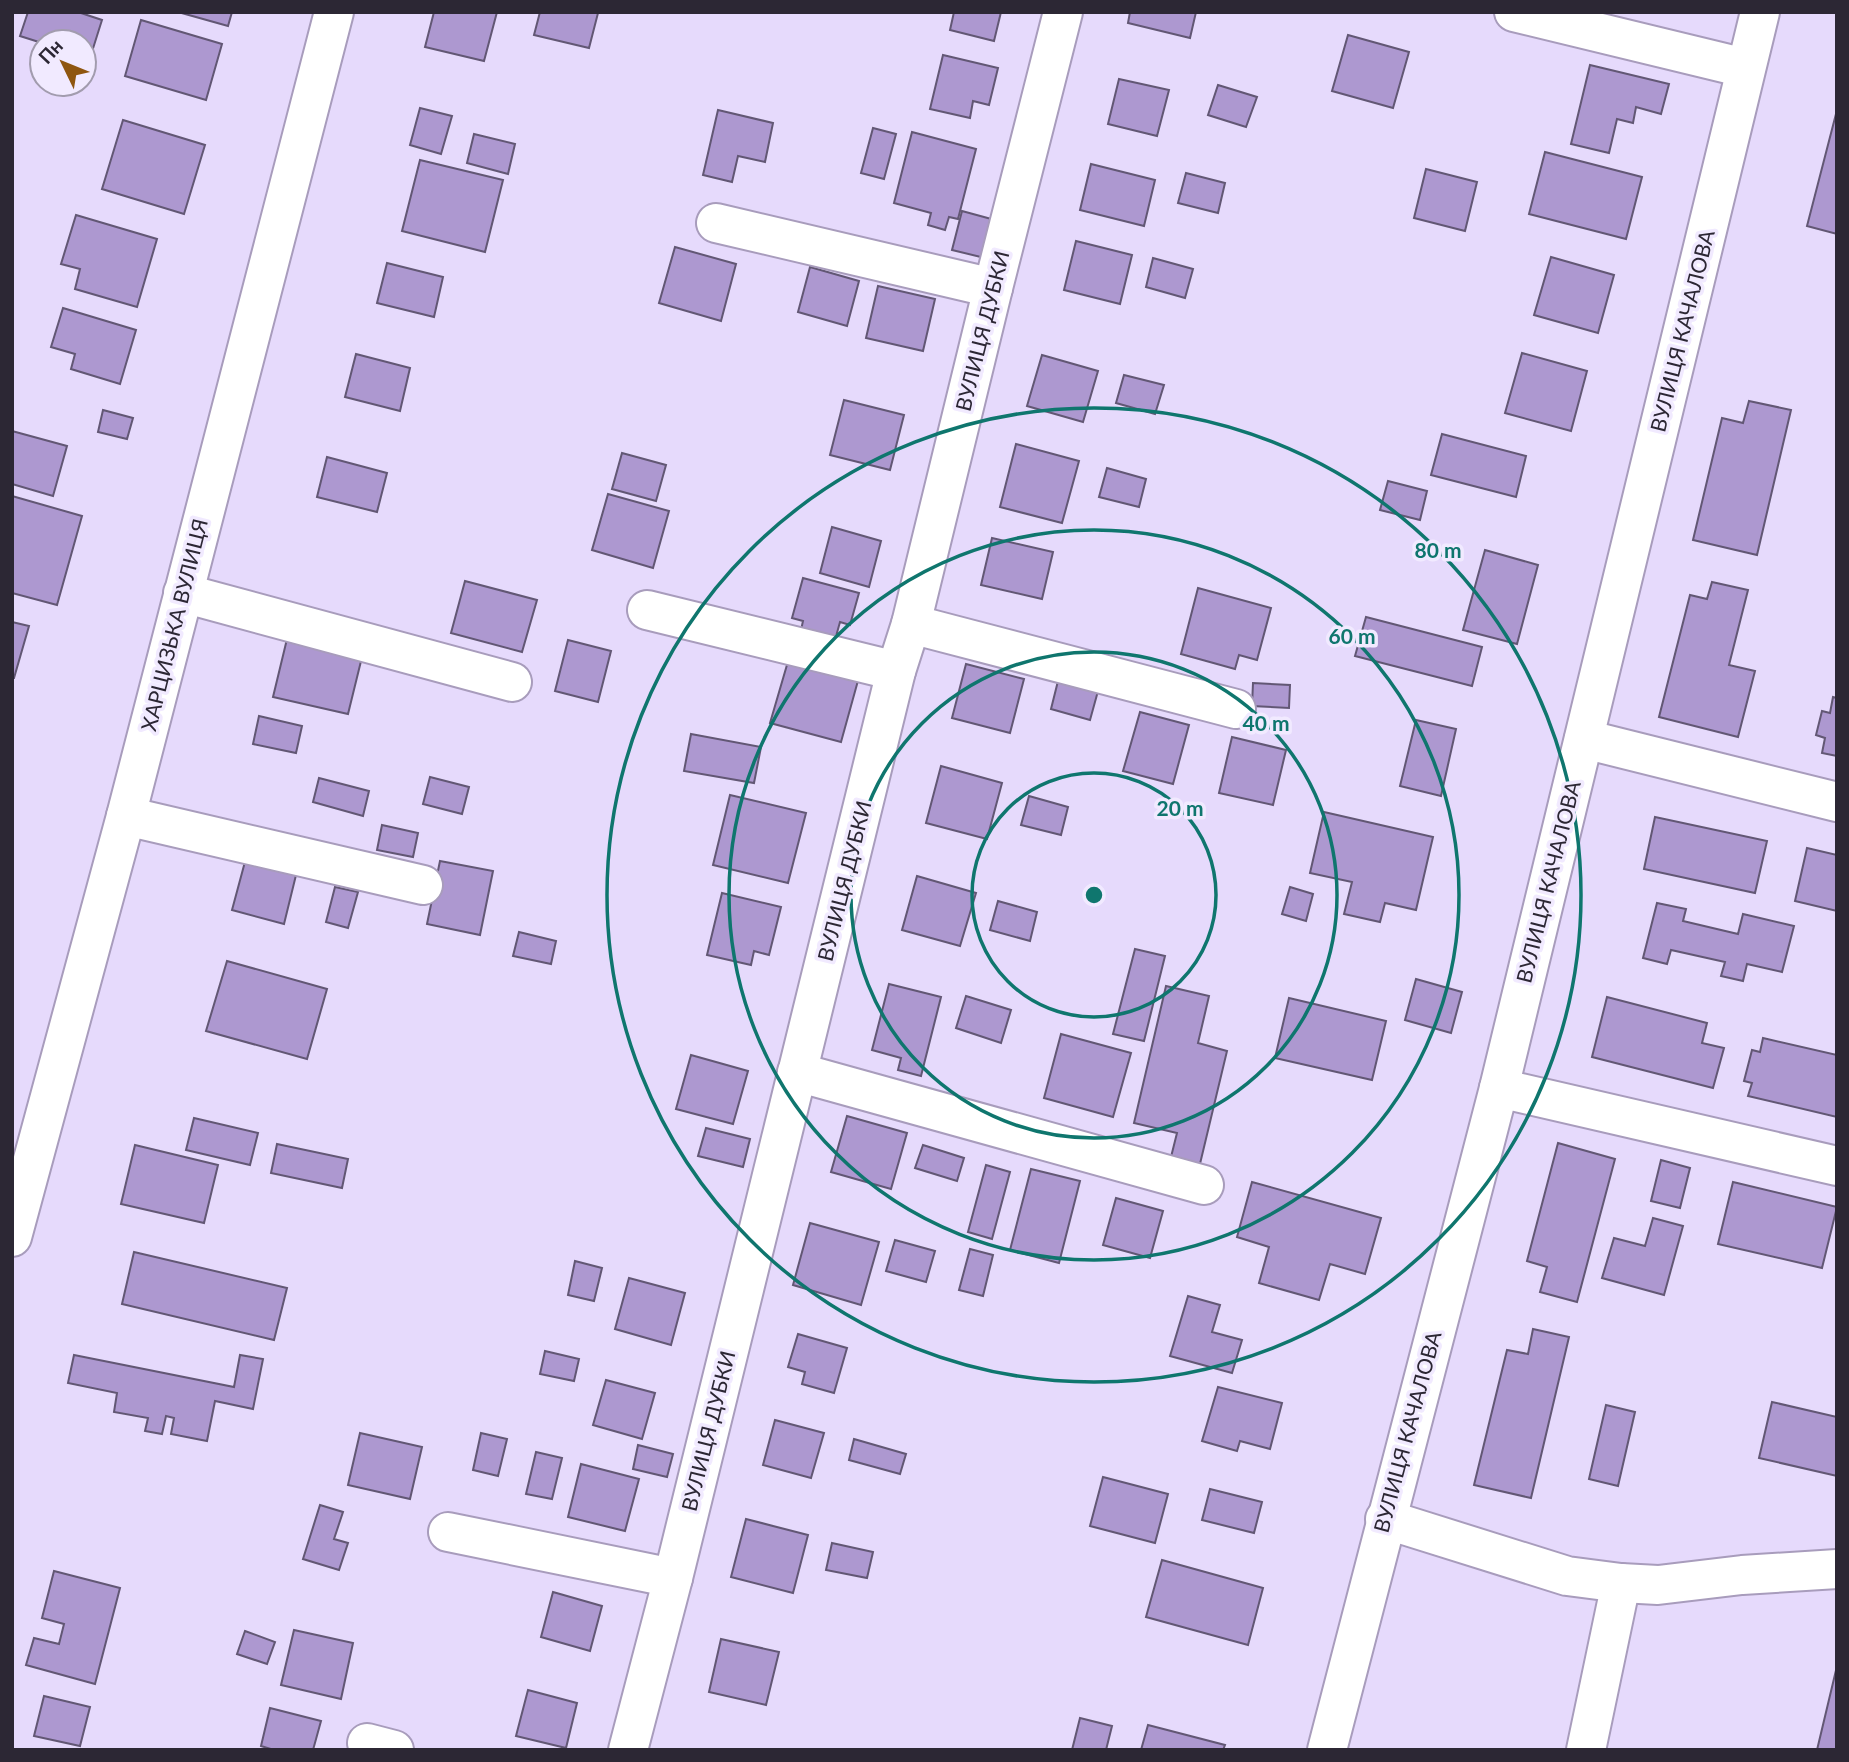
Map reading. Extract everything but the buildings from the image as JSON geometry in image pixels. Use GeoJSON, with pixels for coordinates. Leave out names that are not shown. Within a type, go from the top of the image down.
{"type":"FeatureCollection","features":[{"type":"Feature","properties":{"kind":"street","name":"ХАРЦИЗЬКА ВУЛИЦЯ"},"geometry":{"type":"LineString","coordinates":[[12,1237],[126,816],[334,12]]}},
{"type":"Feature","properties":{"kind":"street","name":"ВУЛИЦЯ ДУБКИ"},"geometry":{"type":"LineString","coordinates":[[628,1750],[1063,12]]}},
{"type":"Feature","properties":{"kind":"street"},"geometry":{"type":"LineString","coordinates":[[1514,12],[1745,68]]}},
{"type":"Feature","properties":{"kind":"street","name":"ВУЛИЦЯ КАЧАЛОВА"},"geometry":{"type":"LineString","coordinates":[[1327,1750],[1499,1088],[1760,12]]}},
{"type":"Feature","properties":{"kind":"street"},"geometry":{"type":"LineString","coordinates":[[716,223],[993,288]]}},
{"type":"Feature","properties":{"kind":"street"},"geometry":{"type":"LineString","coordinates":[[183,593],[512,682]]}},
{"type":"Feature","properties":{"kind":"street"},"geometry":{"type":"LineString","coordinates":[[647,610],[896,671]]}},
{"type":"Feature","properties":{"kind":"street"},"geometry":{"type":"LineString","coordinates":[[911,624],[1236,709]]}},
{"type":"Feature","properties":{"kind":"street"},"geometry":{"type":"LineString","coordinates":[[1584,739],[1837,802]]}},
{"type":"Feature","properties":{"kind":"street"},"geometry":{"type":"LineString","coordinates":[[126,816],[423,885]]}},
{"type":"Feature","properties":{"kind":"street"},"geometry":{"type":"LineString","coordinates":[[797,1072],[1204,1185]]}},
{"type":"Feature","properties":{"kind":"street"},"geometry":{"type":"LineString","coordinates":[[1499,1088],[1837,1166]]}},
{"type":"Feature","properties":{"kind":"street"},"geometry":{"type":"LineString","coordinates":[[1385,1519],[1567,1576],[1621,1583],[1658,1585],[1742,1575],[1837,1569]]}},
{"type":"Feature","properties":{"kind":"street"},"geometry":{"type":"LineString","coordinates":[[448,1532],[673,1578]]}},
{"type":"Feature","properties":{"kind":"street"},"geometry":{"type":"LineString","coordinates":[[1586,1750],[1621,1583]]}}]}
